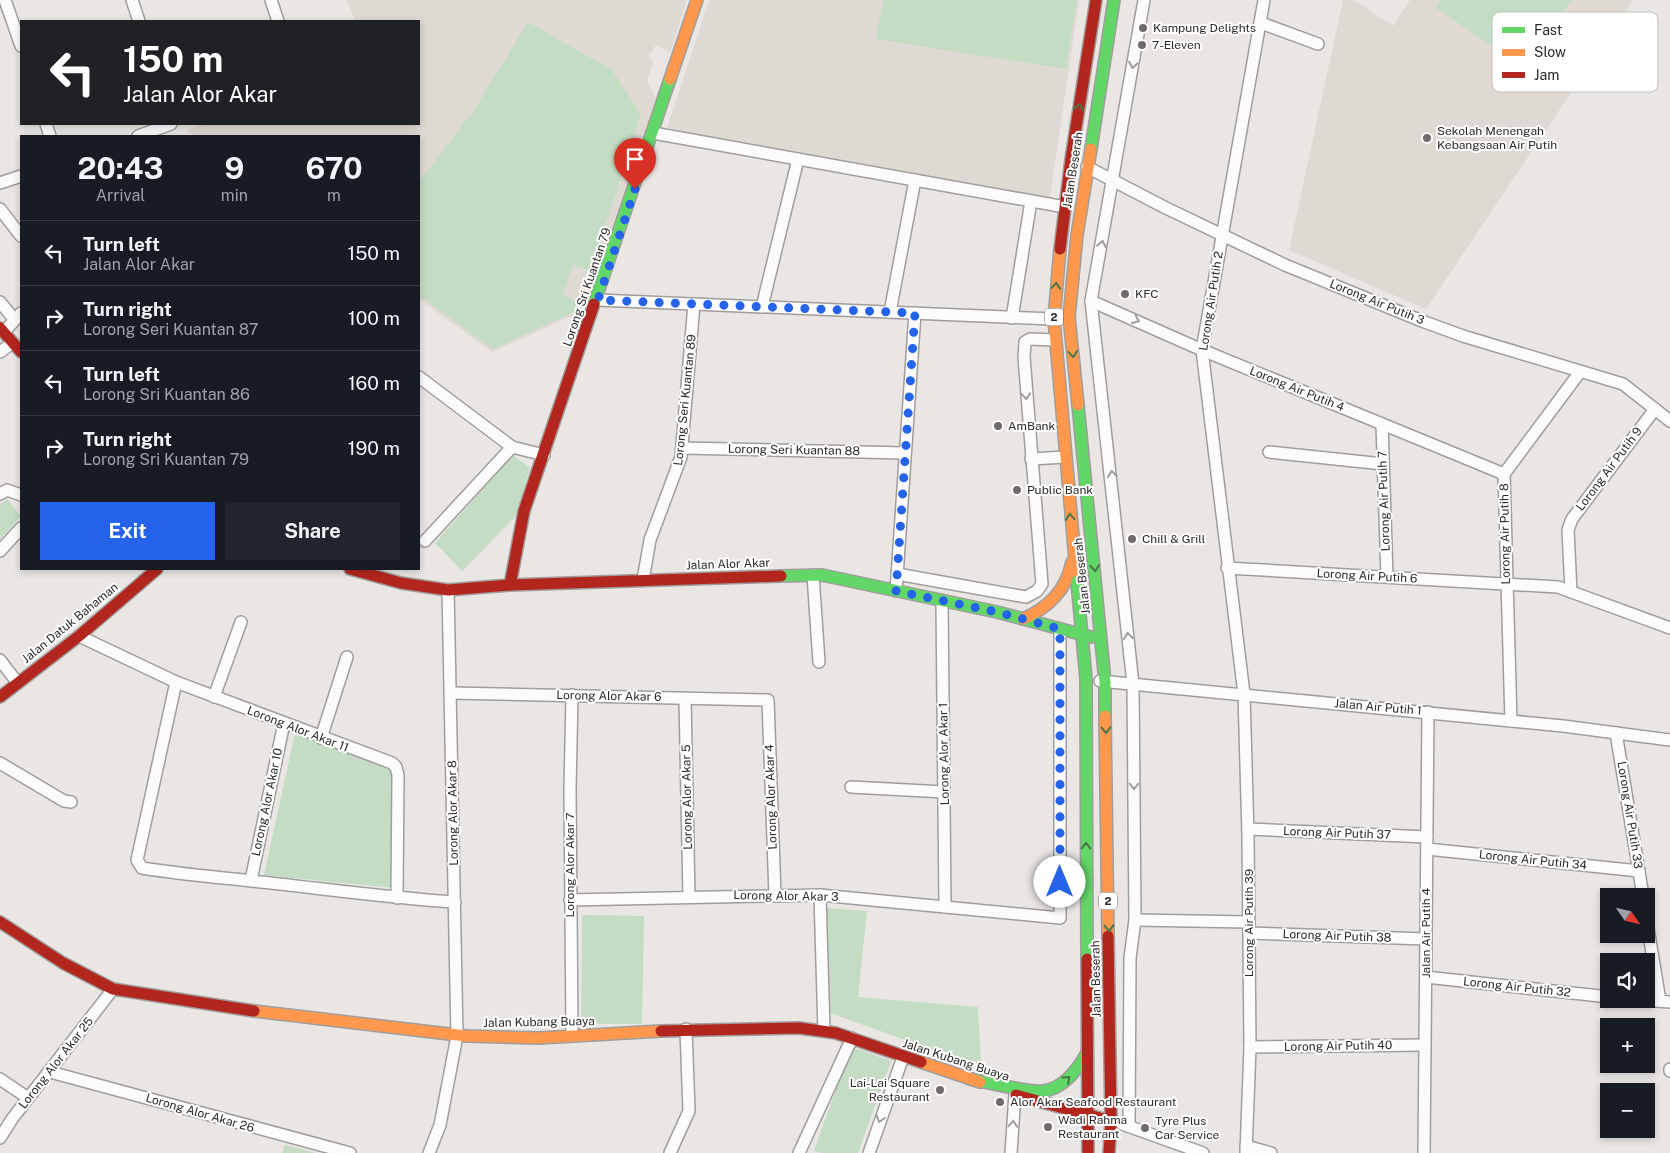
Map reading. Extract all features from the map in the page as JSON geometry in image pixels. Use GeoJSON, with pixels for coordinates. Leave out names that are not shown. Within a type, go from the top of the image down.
{"type":"FeatureCollection","features":[{"type":"Feature","properties":{"kind":"main road","name":"Lorong Sri Kuantan 79"},"geometry":{"type":"LineString","coordinates":[[510,585],[524,511],[598,300],[698,0]]}},
{"type":"Feature","properties":{"kind":"main road","name":"Jalan Beserah"},"geometry":{"type":"LineString","coordinates":[[1088,1153],[1086,679],[1054,340],[1054,319],[1057,272],[1072,150],[1096,0]]}},
{"type":"Feature","properties":{"kind":"main road","name":"Jalan Beserah"},"geometry":{"type":"LineString","coordinates":[[1109,1153],[1111,1121],[1106,682],[1069,317],[1073,270],[1087,167],[1114,0]]}},
{"type":"Feature","properties":{"kind":"main road"},"geometry":{"type":"LineString","coordinates":[[2,330],[20,351]]}},
{"type":"Feature","properties":{"kind":"main road"},"geometry":{"type":"LineString","coordinates":[[1023,619],[1044,610],[1060,594],[1070,573],[1073,550]]}},
{"type":"Feature","properties":{"kind":"main road","name":"Jalan Datuk Bahaman"},"geometry":{"type":"LineString","coordinates":[[0,697],[79,636],[156,570]]}},
{"type":"Feature","properties":{"kind":"main road","name":"Jalan Alor Akar"},"geometry":{"type":"LineString","coordinates":[[354,570],[401,583],[448,590],[510,585],[643,580],[813,575],[835,577],[1023,619],[1103,640]]}},
{"type":"Feature","properties":{"kind":"main road","name":"Jalan Kubang Buaya"},"geometry":{"type":"LineString","coordinates":[[0,922],[63,963],[113,989],[241,1010],[457,1036],[539,1038],[760,1027],[824,1031],[852,1038],[1014,1094],[1111,1121]]}},
{"type":"Feature","properties":{"kind":"main road"},"geometry":{"type":"LineString","coordinates":[[970,1079],[1043,1091],[1055,1088],[1065,1082],[1078,1068],[1087,1053]]}},
{"type":"Feature","properties":{"kind":"street"},"geometry":{"type":"LineString","coordinates":[[5,0],[20,43]]}},
{"type":"Feature","properties":{"kind":"street"},"geometry":{"type":"LineString","coordinates":[[132,0],[140,20]]}},
{"type":"Feature","properties":{"kind":"street"},"geometry":{"type":"LineString","coordinates":[[271,0],[278,20]]}},
{"type":"Feature","properties":{"kind":"street"},"geometry":{"type":"LineString","coordinates":[[1129,1126],[1130,958],[1135,920],[1133,684],[1091,301],[1114,180],[1144,0]]}},
{"type":"Feature","properties":{"kind":"street","name":"Lorong Air Putih 2"},"geometry":{"type":"LineString","coordinates":[[1244,694],[1227,568],[1202,350],[1264,0]]}},
{"type":"Feature","properties":{"kind":"street"},"geometry":{"type":"LineString","coordinates":[[1261,23],[1318,44]]}},
{"type":"Feature","properties":{"kind":"street"},"geometry":{"type":"LineString","coordinates":[[141,135],[168,125]]}},
{"type":"Feature","properties":{"kind":"street"},"geometry":{"type":"LineString","coordinates":[[653,133],[1065,207]]}},
{"type":"Feature","properties":{"kind":"street"},"geometry":{"type":"LineString","coordinates":[[762,307],[798,159]]}},
{"type":"Feature","properties":{"kind":"street","name":"Lorong Air Putih 3"},"geometry":{"type":"LineString","coordinates":[[1087,167],[1221,235],[1294,268],[1422,321],[1623,384],[1670,421]]}},
{"type":"Feature","properties":{"kind":"street"},"geometry":{"type":"LineString","coordinates":[[0,184],[20,176]]}},
{"type":"Feature","properties":{"kind":"street"},"geometry":{"type":"LineString","coordinates":[[890,312],[915,180]]}},
{"type":"Feature","properties":{"kind":"street"},"geometry":{"type":"LineString","coordinates":[[1012,318],[1031,201]]}},
{"type":"Feature","properties":{"kind":"street"},"geometry":{"type":"LineString","coordinates":[[0,209],[20,235]]}},
{"type":"Feature","properties":{"kind":"street"},"geometry":{"type":"LineString","coordinates":[[598,300],[1054,319]]}},
{"type":"Feature","properties":{"kind":"street","name":"Lorong Air Putih 4"},"geometry":{"type":"LineString","coordinates":[[1091,301],[1202,350],[1504,474]]}},
{"type":"Feature","properties":{"kind":"street"},"geometry":{"type":"LineString","coordinates":[[0,302],[18,316],[2,330]]}},
{"type":"Feature","properties":{"kind":"street","name":"Lorong Seri Kuantan 89"},"geometry":{"type":"LineString","coordinates":[[643,580],[650,540],[678,468],[682,448],[694,304]]}},
{"type":"Feature","properties":{"kind":"street"},"geometry":{"type":"LineString","coordinates":[[896,591],[915,313]]}},
{"type":"Feature","properties":{"kind":"street"},"geometry":{"type":"LineString","coordinates":[[897,574],[1026,598],[1037,591],[1042,584],[1024,356],[1025,342],[1030,339],[1054,340]]}},
{"type":"Feature","properties":{"kind":"street"},"geometry":{"type":"LineString","coordinates":[[0,352],[12,342]]}},
{"type":"Feature","properties":{"kind":"street","name":"Lorong Air Putih 8"},"geometry":{"type":"LineString","coordinates":[[1511,721],[1504,474],[1580,372]]}},
{"type":"Feature","properties":{"kind":"street"},"geometry":{"type":"LineString","coordinates":[[423,380],[512,447],[544,455]]}},
{"type":"Feature","properties":{"kind":"street","name":"Lorong Air Putih 9"},"geometry":{"type":"LineString","coordinates":[[1571,592],[1568,530],[1572,520],[1655,409]]}},
{"type":"Feature","properties":{"kind":"street","name":"Lorong Air Putih 7"},"geometry":{"type":"LineString","coordinates":[[1382,424],[1386,578]]}},
{"type":"Feature","properties":{"kind":"street"},"geometry":{"type":"LineString","coordinates":[[425,541],[512,447]]}},
{"type":"Feature","properties":{"kind":"street","name":"Lorong Seri Kuantan 88"},"geometry":{"type":"LineString","coordinates":[[682,448],[905,453]]}},
{"type":"Feature","properties":{"kind":"street"},"geometry":{"type":"LineString","coordinates":[[1269,452],[1383,464]]}},
{"type":"Feature","properties":{"kind":"street"},"geometry":{"type":"LineString","coordinates":[[1031,459],[1065,457]]}},
{"type":"Feature","properties":{"kind":"street"},"geometry":{"type":"LineString","coordinates":[[0,494],[7,490],[20,495]]}},
{"type":"Feature","properties":{"kind":"street"},"geometry":{"type":"LineString","coordinates":[[0,551],[20,529]]}},
{"type":"Feature","properties":{"kind":"street","name":"Lorong Air Putih 6"},"geometry":{"type":"LineString","coordinates":[[1227,568],[1558,587],[1670,628]]}},
{"type":"Feature","properties":{"kind":"street"},"geometry":{"type":"LineString","coordinates":[[813,575],[819,662]]}},
{"type":"Feature","properties":{"kind":"street","name":"Lorong Alor Akar 8"},"geometry":{"type":"LineString","coordinates":[[429,1153],[440,1125],[457,1036],[448,590]]}},
{"type":"Feature","properties":{"kind":"street","name":"Lorong Alor Akar 1"},"geometry":{"type":"LineString","coordinates":[[942,601],[946,907]]}},
{"type":"Feature","properties":{"kind":"street"},"geometry":{"type":"LineString","coordinates":[[214,697],[241,622]]}},
{"type":"Feature","properties":{"kind":"street","name":"Lorong Alor Akar 3"},"geometry":{"type":"LineString","coordinates":[[570,900],[820,894],[1060,918],[1060,629]]}},
{"type":"Feature","properties":{"kind":"street","name":"Lorong Alor Akar 11"},"geometry":{"type":"LineString","coordinates":[[79,636],[176,682],[321,738],[392,763],[396,767],[398,775],[396,898]]}},
{"type":"Feature","properties":{"kind":"street"},"geometry":{"type":"LineString","coordinates":[[321,738],[347,657]]}},
{"type":"Feature","properties":{"kind":"street"},"geometry":{"type":"LineString","coordinates":[[0,660],[18,682]]}},
{"type":"Feature","properties":{"kind":"street","name":"Jalan Air Putih 1"},"geometry":{"type":"LineString","coordinates":[[1086,679],[1428,712],[1670,740]]}},
{"type":"Feature","properties":{"kind":"street"},"geometry":{"type":"LineString","coordinates":[[176,682],[136,860],[142,868],[195,876],[251,880],[396,898],[455,902]]}},
{"type":"Feature","properties":{"kind":"street","name":"Lorong Alor Akar 6"},"geometry":{"type":"LineString","coordinates":[[451,693],[768,700]]}},
{"type":"Feature","properties":{"kind":"street","name":"Lorong Air Putih 39"},"geometry":{"type":"LineString","coordinates":[[1244,694],[1248,829],[1250,1047],[1246,1149]]}},
{"type":"Feature","properties":{"kind":"street","name":"Lorong Alor Akar 7"},"geometry":{"type":"LineString","coordinates":[[572,696],[570,900],[572,1036]]}},
{"type":"Feature","properties":{"kind":"street","name":"Lorong Alor Akar 5"},"geometry":{"type":"LineString","coordinates":[[686,698],[689,897]]}},
{"type":"Feature","properties":{"kind":"street","name":"Lorong Alor Akar 4"},"geometry":{"type":"LineString","coordinates":[[768,700],[775,895]]}},
{"type":"Feature","properties":{"kind":"street","name":"Jalan Air Putih 4"},"geometry":{"type":"LineString","coordinates":[[1424,1153],[1428,712]]}},
{"type":"Feature","properties":{"kind":"street","name":"Lorong Alor Akar 10"},"geometry":{"type":"LineString","coordinates":[[251,880],[284,723]]}},
{"type":"Feature","properties":{"kind":"street","name":"Lorong Air Putih 33"},"geometry":{"type":"LineString","coordinates":[[1616,733],[1642,888]]}},
{"type":"Feature","properties":{"kind":"street"},"geometry":{"type":"LineString","coordinates":[[0,763],[64,801],[71,802]]}},
{"type":"Feature","properties":{"kind":"street"},"geometry":{"type":"LineString","coordinates":[[851,787],[944,792]]}},
{"type":"Feature","properties":{"kind":"street","name":"Lorong Air Putih 37"},"geometry":{"type":"LineString","coordinates":[[1248,829],[1427,837]]}},
{"type":"Feature","properties":{"kind":"street","name":"Lorong Air Putih 34"},"geometry":{"type":"LineString","coordinates":[[1427,849],[1639,871]]}},
{"type":"Feature","properties":{"kind":"street"},"geometry":{"type":"LineString","coordinates":[[820,894],[820,954],[824,1031]]}},
{"type":"Feature","properties":{"kind":"street","name":"Lorong Air Putih 38"},"geometry":{"type":"LineString","coordinates":[[1135,920],[1426,939]]}},
{"type":"Feature","properties":{"kind":"street"},"geometry":{"type":"LineString","coordinates":[[1652,943],[1665,1002]]}},
{"type":"Feature","properties":{"kind":"street","name":"Lorong Air Putih 32"},"geometry":{"type":"LineString","coordinates":[[1426,978],[1600,996]]}},
{"type":"Feature","properties":{"kind":"street","name":"Lorong Alor Akar 25"},"geometry":{"type":"LineString","coordinates":[[0,1138],[28,1098],[113,989]]}},
{"type":"Feature","properties":{"kind":"street"},"geometry":{"type":"LineString","coordinates":[[670,1153],[689,1111],[686,1030]]}},
{"type":"Feature","properties":{"kind":"street"},"geometry":{"type":"LineString","coordinates":[[799,1153],[852,1038]]}},
{"type":"Feature","properties":{"kind":"street","name":"Lorong Air Putih 40"},"geometry":{"type":"LineString","coordinates":[[1250,1047],[1425,1045]]}},
{"type":"Feature","properties":{"kind":"street"},"geometry":{"type":"LineString","coordinates":[[869,1153],[903,1057]]}},
{"type":"Feature","properties":{"kind":"street","name":"Lorong Alor Akar 26"},"geometry":{"type":"LineString","coordinates":[[50,1072],[342,1152]]}},
{"type":"Feature","properties":{"kind":"street"},"geometry":{"type":"LineString","coordinates":[[0,1079],[28,1098]]}},
{"type":"Feature","properties":{"kind":"street"},"geometry":{"type":"LineString","coordinates":[[1011,1153],[1014,1094]]}},
{"type":"Feature","properties":{"kind":"street"},"geometry":{"type":"LineString","coordinates":[[1111,1121],[1203,1153]]}},
{"type":"Feature","properties":{"kind":"street"},"geometry":{"type":"LineString","coordinates":[[1246,1149],[1271,1153]]}},
{"type":"Feature","properties":{"kind":"shaded area"},"geometry":{"type":"Polygon","coordinates":[[[346,0],[687,0],[670,53],[656,45],[648,56],[653,62],[647,81],[656,98],[583,311],[492,352],[420,300],[420,135],[192,135],[185,130],[202,125],[420,125],[420,20],[355,20],[346,0]]]}},
{"type":"Feature","properties":{"kind":"shaded area"},"geometry":{"type":"Polygon","coordinates":[[[709,0],[1079,0],[1049,204],[833,165],[667,128],[709,0]]]}},
{"type":"Feature","properties":{"kind":"shaded area","name":"Sekolah Menengah Kebangsaan Air Putih"},"geometry":{"type":"Polygon","coordinates":[[[1343,0],[1354,0],[1393,26],[1410,0],[1633,0],[1625,12],[1492,12],[1492,92],[1571,92],[1426,309],[1289,250],[1343,0]]]}},
{"type":"Feature","properties":{"kind":"green space"},"geometry":{"type":"Polygon","coordinates":[[[883,0],[1077,0],[1066,69],[876,39],[883,0]]]}},
{"type":"Feature","properties":{"kind":"green space"},"geometry":{"type":"Polygon","coordinates":[[[1441,0],[1571,0],[1563,12],[1492,12],[1492,46],[1436,8],[1441,0]]]}},
{"type":"Feature","properties":{"kind":"green space"},"geometry":{"type":"Polygon","coordinates":[[[528,22],[612,70],[641,114],[591,271],[573,265],[562,295],[580,302],[578,310],[493,349],[420,296],[420,181],[474,110],[528,22]]]}},
{"type":"Feature","properties":{"kind":"green space"},"geometry":{"type":"Polygon","coordinates":[[[513,455],[530,468],[515,517],[462,571],[435,543],[513,455]]]}},
{"type":"Feature","properties":{"kind":"green space"},"geometry":{"type":"Polygon","coordinates":[[[7,499],[20,517],[0,539],[0,504],[7,499]]]}},
{"type":"Feature","properties":{"kind":"green space"},"geometry":{"type":"Polygon","coordinates":[[[295,733],[395,767],[394,888],[264,875],[295,733]]]}},
{"type":"Feature","properties":{"kind":"green space"},"geometry":{"type":"Polygon","coordinates":[[[824,908],[867,911],[858,997],[978,1007],[981,1067],[827,1012],[824,908]]]}},
{"type":"Feature","properties":{"kind":"green space"},"geometry":{"type":"Polygon","coordinates":[[[582,915],[644,916],[642,1024],[581,1024],[582,915]]]}},
{"type":"Feature","properties":{"kind":"green space"},"geometry":{"type":"Polygon","coordinates":[[[851,1047],[891,1061],[858,1153],[821,1153],[814,1151],[851,1047]]]}},
{"type":"Feature","properties":{"kind":"green space"},"geometry":{"type":"Polygon","coordinates":[[[285,1145],[316,1153],[282,1153],[285,1145]]]}},
{"type":"Feature","properties":{"kind":"traffic: fast"},"geometry":{"type":"LineString","coordinates":[[1091,149],[1114,0]]}},
{"type":"Feature","properties":{"kind":"traffic: fast"},"geometry":{"type":"LineString","coordinates":[[594,304],[670,79]]}},
{"type":"Feature","properties":{"kind":"traffic: fast"},"geometry":{"type":"LineString","coordinates":[[1078,405],[1105,682],[1105,716]]}},
{"type":"Feature","properties":{"kind":"traffic: fast"},"geometry":{"type":"LineString","coordinates":[[1076,571],[1086,679],[1087,959]]}},
{"type":"Feature","properties":{"kind":"traffic: fast"},"geometry":{"type":"LineString","coordinates":[[781,576],[822,575],[997,612],[1091,637]]}},
{"type":"Feature","properties":{"kind":"traffic: fast"},"geometry":{"type":"LineString","coordinates":[[970,1079],[1019,1089],[1044,1091],[1058,1086],[1070,1077],[1087,1053]]}},
{"type":"Feature","properties":{"kind":"traffic: slow"},"geometry":{"type":"LineString","coordinates":[[670,79],[697,0]]}},
{"type":"Feature","properties":{"kind":"traffic: slow"},"geometry":{"type":"LineString","coordinates":[[1078,405],[1069,317],[1077,235],[1091,149]]}},
{"type":"Feature","properties":{"kind":"traffic: slow"},"geometry":{"type":"LineString","coordinates":[[1060,249],[1054,319],[1076,571]]}},
{"type":"Feature","properties":{"kind":"traffic: slow"},"geometry":{"type":"LineString","coordinates":[[1023,619],[1041,609],[1055,597],[1061,590],[1072,562]]}},
{"type":"Feature","properties":{"kind":"traffic: slow"},"geometry":{"type":"LineString","coordinates":[[1105,716],[1108,936]]}},
{"type":"Feature","properties":{"kind":"traffic: slow"},"geometry":{"type":"LineString","coordinates":[[254,1011],[466,1036],[539,1038],[661,1031]]}},
{"type":"Feature","properties":{"kind":"traffic: slow"},"geometry":{"type":"LineString","coordinates":[[921,1062],[980,1082]]}},
{"type":"Feature","properties":{"kind":"traffic: jam"},"geometry":{"type":"LineString","coordinates":[[1060,249],[1071,159],[1096,0]]}},
{"type":"Feature","properties":{"kind":"traffic: jam"},"geometry":{"type":"LineString","coordinates":[[510,585],[524,511],[594,304]]}},
{"type":"Feature","properties":{"kind":"traffic: jam"},"geometry":{"type":"LineString","coordinates":[[0,328],[20,351]]}},
{"type":"Feature","properties":{"kind":"traffic: jam"},"geometry":{"type":"LineString","coordinates":[[0,697],[79,636],[156,570]]}},
{"type":"Feature","properties":{"kind":"traffic: jam"},"geometry":{"type":"LineString","coordinates":[[354,570],[401,583],[448,590],[510,585],[781,576]]}},
{"type":"Feature","properties":{"kind":"traffic: jam"},"geometry":{"type":"LineString","coordinates":[[0,922],[63,963],[113,989],[254,1011]]}},
{"type":"Feature","properties":{"kind":"traffic: jam"},"geometry":{"type":"LineString","coordinates":[[1108,936],[1111,1121],[1109,1153]]}},
{"type":"Feature","properties":{"kind":"traffic: jam"},"geometry":{"type":"LineString","coordinates":[[1087,959],[1088,1153]]}},
{"type":"Feature","properties":{"kind":"traffic: jam"},"geometry":{"type":"LineString","coordinates":[[661,1031],[799,1028],[836,1033],[921,1062]]}},
{"type":"Feature","properties":{"kind":"traffic: jam"},"geometry":{"type":"LineString","coordinates":[[1016,1095],[1111,1121]]}},
{"type":"Feature","properties":{"kind":"place","name":"Kampung Delights"},"geometry":{"type":"Point","coordinates":[1143,28]}},
{"type":"Feature","properties":{"kind":"place","name":"7-Eleven"},"geometry":{"type":"Point","coordinates":[1142,45]}},
{"type":"Feature","properties":{"kind":"place","name":"Sekolah Menengah Kebangsaan Air Putih"},"geometry":{"type":"Point","coordinates":[1427,138]}},
{"type":"Feature","properties":{"kind":"place","name":"KFC"},"geometry":{"type":"Point","coordinates":[1125,294]}},
{"type":"Feature","properties":{"kind":"place","name":"AmBank"},"geometry":{"type":"Point","coordinates":[998,426]}},
{"type":"Feature","properties":{"kind":"place","name":"Public Bank"},"geometry":{"type":"Point","coordinates":[1017,490]}},
{"type":"Feature","properties":{"kind":"place","name":"Chill & Grill"},"geometry":{"type":"Point","coordinates":[1132,539]}},
{"type":"Feature","properties":{"kind":"place","name":"Lai-Lai Square Restaurant"},"geometry":{"type":"Point","coordinates":[940,1090]}},
{"type":"Feature","properties":{"kind":"place","name":"Alor Akar Seafood Restaurant"},"geometry":{"type":"Point","coordinates":[1000,1102]}},
{"type":"Feature","properties":{"kind":"place","name":"Wadi Rahma Restaurant"},"geometry":{"type":"Point","coordinates":[1048,1127]}},
{"type":"Feature","properties":{"kind":"place","name":"Tyre Plus Car Service"},"geometry":{"type":"Point","coordinates":[1145,1128]}},
{"type":"Feature","properties":{"kind":"route"},"geometry":{"type":"LineString","coordinates":[[635,189],[598,300],[915,313],[896,591],[997,612],[1060,629],[1060,882]]}}]}
